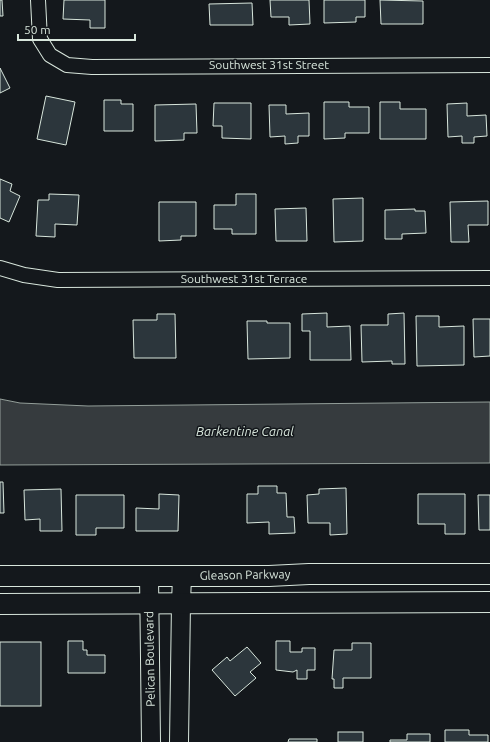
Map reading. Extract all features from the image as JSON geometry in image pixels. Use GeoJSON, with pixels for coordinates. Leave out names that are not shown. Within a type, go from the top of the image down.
{"type":"FeatureCollection","features":[{"type":"Feature","properties":{"kind":"main road","name":"Gleason Parkway"},"geometry":{"type":"LineString","coordinates":[[0,576],[490,574]]}},
{"type":"Feature","properties":{"kind":"main road"},"geometry":{"type":"LineString","coordinates":[[0,604],[490,602]]}},
{"type":"Feature","properties":{"kind":"street","name":"Southwest 31st Street"},"geometry":{"type":"LineString","coordinates":[[38,0],[40,39],[50,55],[67,65],[92,67],[490,65]]}},
{"type":"Feature","properties":{"kind":"street","name":"Southwest 31st Terrace"},"geometry":{"type":"LineString","coordinates":[[0,268],[24,275],[58,280],[490,278]]}},
{"type":"Feature","properties":{"kind":"street","name":"Pelican Boulevard"},"geometry":{"type":"LineString","coordinates":[[149,575],[151,742]]}},
{"type":"Feature","properties":{"kind":"street"},"geometry":{"type":"LineString","coordinates":[[179,742],[182,576]]}},
{"type":"Feature","properties":{"kind":"water","name":"Barkentine Canal"},"geometry":{"type":"Polygon","coordinates":[[[0,399],[20,403],[88,406],[490,402],[490,463],[0,465],[0,399]]]}},
{"type":"Feature","properties":{"kind":"building"},"geometry":{"type":"Polygon","coordinates":[[[0,0],[2,0],[3,16],[0,16],[0,0]]]}},
{"type":"Feature","properties":{"kind":"building"},"geometry":{"type":"Polygon","coordinates":[[[64,0],[105,0],[105,28],[90,28],[90,20],[63,19],[64,0]]]}},
{"type":"Feature","properties":{"kind":"building"},"geometry":{"type":"Polygon","coordinates":[[[270,0],[309,0],[310,24],[289,25],[289,17],[271,17],[270,0]]]}},
{"type":"Feature","properties":{"kind":"building"},"geometry":{"type":"Polygon","coordinates":[[[324,0],[365,0],[365,17],[356,17],[356,22],[324,23],[324,0]]]}},
{"type":"Feature","properties":{"kind":"building"},"geometry":{"type":"Polygon","coordinates":[[[380,0],[423,1],[423,24],[381,24],[380,0]]]}},
{"type":"Feature","properties":{"kind":"building"},"geometry":{"type":"Polygon","coordinates":[[[252,3],[253,25],[210,25],[209,4],[252,3]]]}},
{"type":"Feature","properties":{"kind":"building"},"geometry":{"type":"Polygon","coordinates":[[[0,68],[10,88],[0,93],[0,68]]]}},
{"type":"Feature","properties":{"kind":"building"},"geometry":{"type":"Polygon","coordinates":[[[46,96],[75,102],[66,145],[37,139],[46,96]]]}},
{"type":"Feature","properties":{"kind":"building"},"geometry":{"type":"Polygon","coordinates":[[[104,100],[121,100],[121,104],[133,104],[133,131],[104,131],[104,100]]]}},
{"type":"Feature","properties":{"kind":"building"},"geometry":{"type":"Polygon","coordinates":[[[324,102],[349,102],[349,107],[369,107],[369,133],[345,133],[345,138],[324,139],[324,102]]]}},
{"type":"Feature","properties":{"kind":"building"},"geometry":{"type":"Polygon","coordinates":[[[380,102],[400,102],[400,109],[426,109],[426,139],[380,139],[380,102]]]}},
{"type":"Feature","properties":{"kind":"building"},"geometry":{"type":"Polygon","coordinates":[[[214,103],[251,103],[251,139],[222,138],[222,126],[213,126],[214,103]]]}},
{"type":"Feature","properties":{"kind":"building"},"geometry":{"type":"Polygon","coordinates":[[[467,103],[467,116],[486,115],[487,136],[474,137],[474,143],[462,143],[462,136],[448,137],[447,104],[467,103]]]}},
{"type":"Feature","properties":{"kind":"building"},"geometry":{"type":"Polygon","coordinates":[[[196,104],[197,133],[184,133],[184,140],[155,141],[155,105],[196,104]]]}},
{"type":"Feature","properties":{"kind":"building"},"geometry":{"type":"Polygon","coordinates":[[[269,105],[286,105],[286,114],[309,113],[309,136],[298,136],[298,143],[285,144],[285,136],[270,137],[269,105]]]}},
{"type":"Feature","properties":{"kind":"building"},"geometry":{"type":"Polygon","coordinates":[[[0,179],[12,184],[10,191],[20,196],[9,222],[0,218],[0,179]]]}},
{"type":"Feature","properties":{"kind":"building"},"geometry":{"type":"Polygon","coordinates":[[[49,194],[79,195],[77,225],[55,224],[55,237],[36,236],[38,200],[49,200],[49,194]]]}},
{"type":"Feature","properties":{"kind":"building"},"geometry":{"type":"Polygon","coordinates":[[[236,194],[256,194],[256,234],[232,234],[232,229],[214,229],[214,205],[236,205],[236,194]]]}},
{"type":"Feature","properties":{"kind":"building"},"geometry":{"type":"Polygon","coordinates":[[[363,198],[363,241],[334,242],[333,199],[363,198]]]}},
{"type":"Feature","properties":{"kind":"building"},"geometry":{"type":"Polygon","coordinates":[[[488,201],[488,225],[468,225],[469,242],[451,242],[450,202],[488,201]]]}},
{"type":"Feature","properties":{"kind":"building"},"geometry":{"type":"Polygon","coordinates":[[[159,202],[196,202],[196,236],[181,236],[181,240],[159,241],[159,202]]]}},
{"type":"Feature","properties":{"kind":"building"},"geometry":{"type":"Polygon","coordinates":[[[306,208],[307,241],[276,241],[275,209],[306,208]]]}},
{"type":"Feature","properties":{"kind":"building"},"geometry":{"type":"Polygon","coordinates":[[[415,209],[415,211],[425,211],[426,233],[402,234],[402,239],[385,239],[385,210],[415,209]]]}},
{"type":"Feature","properties":{"kind":"building"},"geometry":{"type":"Polygon","coordinates":[[[327,313],[327,327],[350,326],[351,360],[310,360],[310,331],[302,331],[302,314],[327,313]]]}},
{"type":"Feature","properties":{"kind":"building"},"geometry":{"type":"Polygon","coordinates":[[[404,313],[405,364],[392,364],[392,361],[362,362],[361,325],[388,325],[388,314],[404,313]]]}},
{"type":"Feature","properties":{"kind":"building"},"geometry":{"type":"Polygon","coordinates":[[[157,314],[175,314],[176,358],[134,358],[133,320],[157,320],[157,314]]]}},
{"type":"Feature","properties":{"kind":"building"},"geometry":{"type":"Polygon","coordinates":[[[416,316],[439,316],[439,327],[464,326],[464,365],[417,366],[416,316]]]}},
{"type":"Feature","properties":{"kind":"building"},"geometry":{"type":"Polygon","coordinates":[[[473,319],[490,319],[490,356],[474,357],[473,319]]]}},
{"type":"Feature","properties":{"kind":"building"},"geometry":{"type":"Polygon","coordinates":[[[247,321],[290,323],[290,358],[248,359],[247,321]]]}},
{"type":"Feature","properties":{"kind":"building"},"geometry":{"type":"Polygon","coordinates":[[[0,482],[3,482],[4,513],[0,513],[0,482]]]}},
{"type":"Feature","properties":{"kind":"building"},"geometry":{"type":"Polygon","coordinates":[[[258,486],[277,486],[277,493],[286,493],[287,517],[294,517],[295,533],[269,534],[269,522],[247,523],[247,494],[258,494],[258,486]]]}},
{"type":"Feature","properties":{"kind":"building"},"geometry":{"type":"Polygon","coordinates":[[[346,488],[347,534],[330,535],[330,523],[308,523],[307,495],[319,494],[319,489],[346,488]]]}},
{"type":"Feature","properties":{"kind":"building"},"geometry":{"type":"Polygon","coordinates":[[[61,489],[62,531],[40,531],[40,519],[25,520],[24,490],[61,489]]]}},
{"type":"Feature","properties":{"kind":"building"},"geometry":{"type":"Polygon","coordinates":[[[159,494],[179,495],[178,531],[136,531],[136,508],[159,509],[159,494]]]}},
{"type":"Feature","properties":{"kind":"building"},"geometry":{"type":"Polygon","coordinates":[[[418,494],[465,494],[465,534],[445,534],[445,524],[418,524],[418,494]]]}},
{"type":"Feature","properties":{"kind":"building"},"geometry":{"type":"Polygon","coordinates":[[[76,495],[124,495],[124,528],[96,528],[96,535],[76,535],[76,495]]]}},
{"type":"Feature","properties":{"kind":"building"},"geometry":{"type":"Polygon","coordinates":[[[478,495],[490,495],[490,530],[479,530],[478,495]]]}},
{"type":"Feature","properties":{"kind":"building"},"geometry":{"type":"Polygon","coordinates":[[[68,641],[83,641],[83,650],[87,650],[87,655],[105,655],[105,673],[68,673],[68,641]]]}},
{"type":"Feature","properties":{"kind":"building"},"geometry":{"type":"Polygon","coordinates":[[[276,641],[290,641],[290,652],[302,652],[302,648],[315,648],[315,670],[307,670],[307,679],[297,679],[297,670],[293,672],[276,670],[276,641]]]}},
{"type":"Feature","properties":{"kind":"building"},"geometry":{"type":"Polygon","coordinates":[[[0,642],[41,642],[41,706],[0,706],[0,642]]]}},
{"type":"Feature","properties":{"kind":"building"},"geometry":{"type":"Polygon","coordinates":[[[352,643],[371,643],[371,678],[343,678],[343,688],[334,688],[334,679],[332,679],[334,650],[352,650],[352,643]]]}},
{"type":"Feature","properties":{"kind":"building"},"geometry":{"type":"Polygon","coordinates":[[[247,647],[261,663],[250,672],[256,678],[235,696],[212,670],[227,657],[230,661],[247,647]]]}},
{"type":"Feature","properties":{"kind":"building"},"geometry":{"type":"Polygon","coordinates":[[[445,730],[469,730],[469,735],[488,735],[488,742],[445,742],[445,730]]]}},
{"type":"Feature","properties":{"kind":"building"},"geometry":{"type":"Polygon","coordinates":[[[338,732],[363,732],[363,742],[338,742],[338,732]]]}},
{"type":"Feature","properties":{"kind":"building"},"geometry":{"type":"Polygon","coordinates":[[[407,734],[430,734],[430,742],[390,742],[390,740],[407,740],[407,734]]]}},
{"type":"Feature","properties":{"kind":"building"},"geometry":{"type":"Polygon","coordinates":[[[289,739],[317,739],[317,742],[288,742],[289,739]]]}}]}
